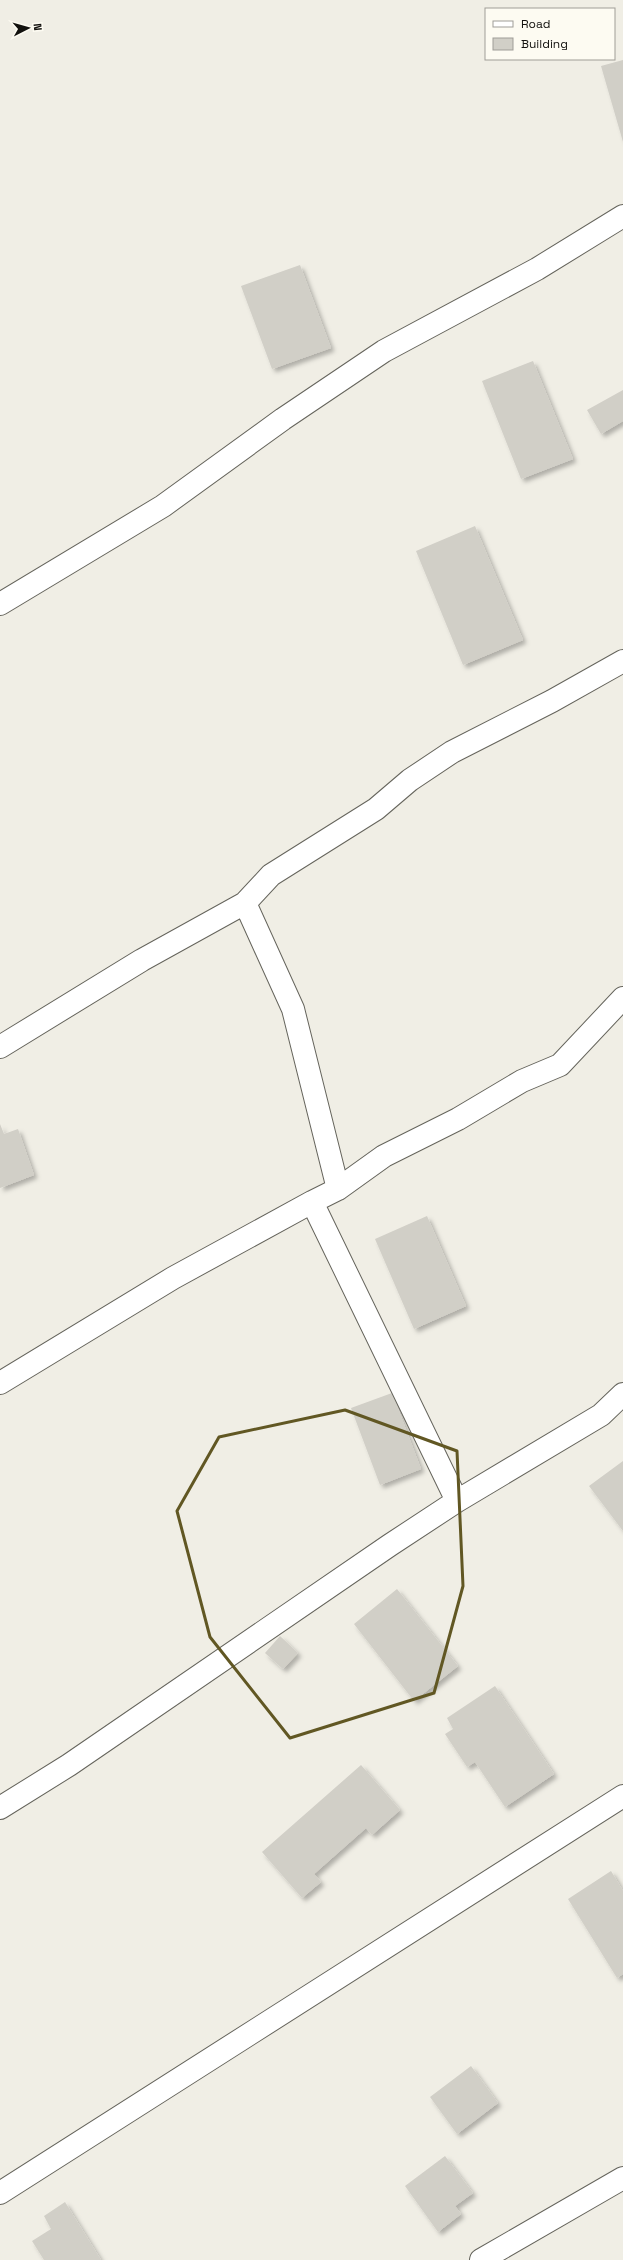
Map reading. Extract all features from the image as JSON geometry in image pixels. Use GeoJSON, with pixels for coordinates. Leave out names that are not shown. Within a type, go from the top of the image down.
{"type":"FeatureCollection","features":[{"type":"Feature","properties":{"kind":"street"},"geometry":{"type":"LineString","coordinates":[[0,604],[163,506],[283,419],[384,351],[537,269],[623,216]]}},
{"type":"Feature","properties":{"kind":"street"},"geometry":{"type":"LineString","coordinates":[[0,1047],[142,960],[245,903],[271,875],[376,809],[410,780],[452,752],[552,701],[623,660]]}},
{"type":"Feature","properties":{"kind":"street"},"geometry":{"type":"LineString","coordinates":[[245,903],[293,1009],[338,1189]]}},
{"type":"Feature","properties":{"kind":"street"},"geometry":{"type":"LineString","coordinates":[[0,1383],[173,1278],[338,1189],[384,1156],[458,1119],[522,1082],[560,1065],[623,998]]}},
{"type":"Feature","properties":{"kind":"street"},"geometry":{"type":"LineString","coordinates":[[312,1202],[457,1501]]}},
{"type":"Feature","properties":{"kind":"street"},"geometry":{"type":"LineString","coordinates":[[0,1808],[69,1765],[390,1545],[457,1501],[601,1415],[623,1394]]}},
{"type":"Feature","properties":{"kind":"street"},"geometry":{"type":"LineString","coordinates":[[0,2193],[623,1796]]}},
{"type":"Feature","properties":{"kind":"street"},"geometry":{"type":"LineString","coordinates":[[481,2260],[623,2178]]}},
{"type":"Feature","properties":{"kind":"highlighted area"},"geometry":{"type":"Polygon","coordinates":[[[345,1410],[457,1451],[463,1586],[434,1693],[290,1738],[210,1637],[177,1511],[219,1437],[345,1410]]]}},
{"type":"Feature","properties":{"kind":"building"},"geometry":{"type":"Polygon","coordinates":[[[623,60],[623,142],[601,66],[623,60]]]}},
{"type":"Feature","properties":{"kind":"building"},"geometry":{"type":"Polygon","coordinates":[[[300,265],[331,348],[272,369],[241,286],[300,265]]]}},
{"type":"Feature","properties":{"kind":"building"},"geometry":{"type":"Polygon","coordinates":[[[533,361],[573,459],[521,479],[482,381],[533,361]]]}},
{"type":"Feature","properties":{"kind":"building"},"geometry":{"type":"Polygon","coordinates":[[[623,390],[623,421],[601,434],[587,410],[623,390]]]}},
{"type":"Feature","properties":{"kind":"building"},"geometry":{"type":"Polygon","coordinates":[[[475,526],[523,640],[463,665],[416,551],[475,526]]]}},
{"type":"Feature","properties":{"kind":"building"},"geometry":{"type":"Polygon","coordinates":[[[0,1124],[4,1134],[18,1129],[34,1175],[0,1188],[0,1124]]]}},
{"type":"Feature","properties":{"kind":"building"},"geometry":{"type":"Polygon","coordinates":[[[427,1216],[466,1306],[414,1329],[375,1239],[427,1216]]]}},
{"type":"Feature","properties":{"kind":"building"},"geometry":{"type":"Polygon","coordinates":[[[392,1393],[421,1469],[380,1485],[351,1408],[392,1393]]]}},
{"type":"Feature","properties":{"kind":"building"},"geometry":{"type":"Polygon","coordinates":[[[623,1461],[623,1531],[589,1486],[623,1461]]]}},
{"type":"Feature","properties":{"kind":"building"},"geometry":{"type":"Polygon","coordinates":[[[397,1589],[458,1666],[414,1701],[354,1624],[397,1589]]]}},
{"type":"Feature","properties":{"kind":"building"},"geometry":{"type":"Polygon","coordinates":[[[280,1636],[298,1653],[283,1669],[265,1653],[280,1636]]]}},
{"type":"Feature","properties":{"kind":"building"},"geometry":{"type":"Polygon","coordinates":[[[495,1686],[554,1774],[505,1807],[475,1762],[467,1767],[445,1734],[453,1729],[447,1718],[495,1686]]]}},
{"type":"Feature","properties":{"kind":"building"},"geometry":{"type":"Polygon","coordinates":[[[361,1765],[400,1810],[372,1835],[366,1828],[314,1874],[321,1882],[302,1898],[262,1852],[361,1765]]]}},
{"type":"Feature","properties":{"kind":"building"},"geometry":{"type":"Polygon","coordinates":[[[611,1871],[623,1891],[623,1974],[617,1978],[568,1899],[611,1871]]]}},
{"type":"Feature","properties":{"kind":"building"},"geometry":{"type":"Polygon","coordinates":[[[471,2066],[498,2103],[457,2134],[430,2097],[471,2066]]]}},
{"type":"Feature","properties":{"kind":"building"},"geometry":{"type":"Polygon","coordinates":[[[445,2156],[473,2193],[455,2206],[461,2214],[438,2232],[405,2186],[445,2156]]]}},
{"type":"Feature","properties":{"kind":"building"},"geometry":{"type":"Polygon","coordinates":[[[65,2202],[101,2260],[44,2260],[32,2241],[51,2229],[44,2216],[65,2202]]]}}]}
